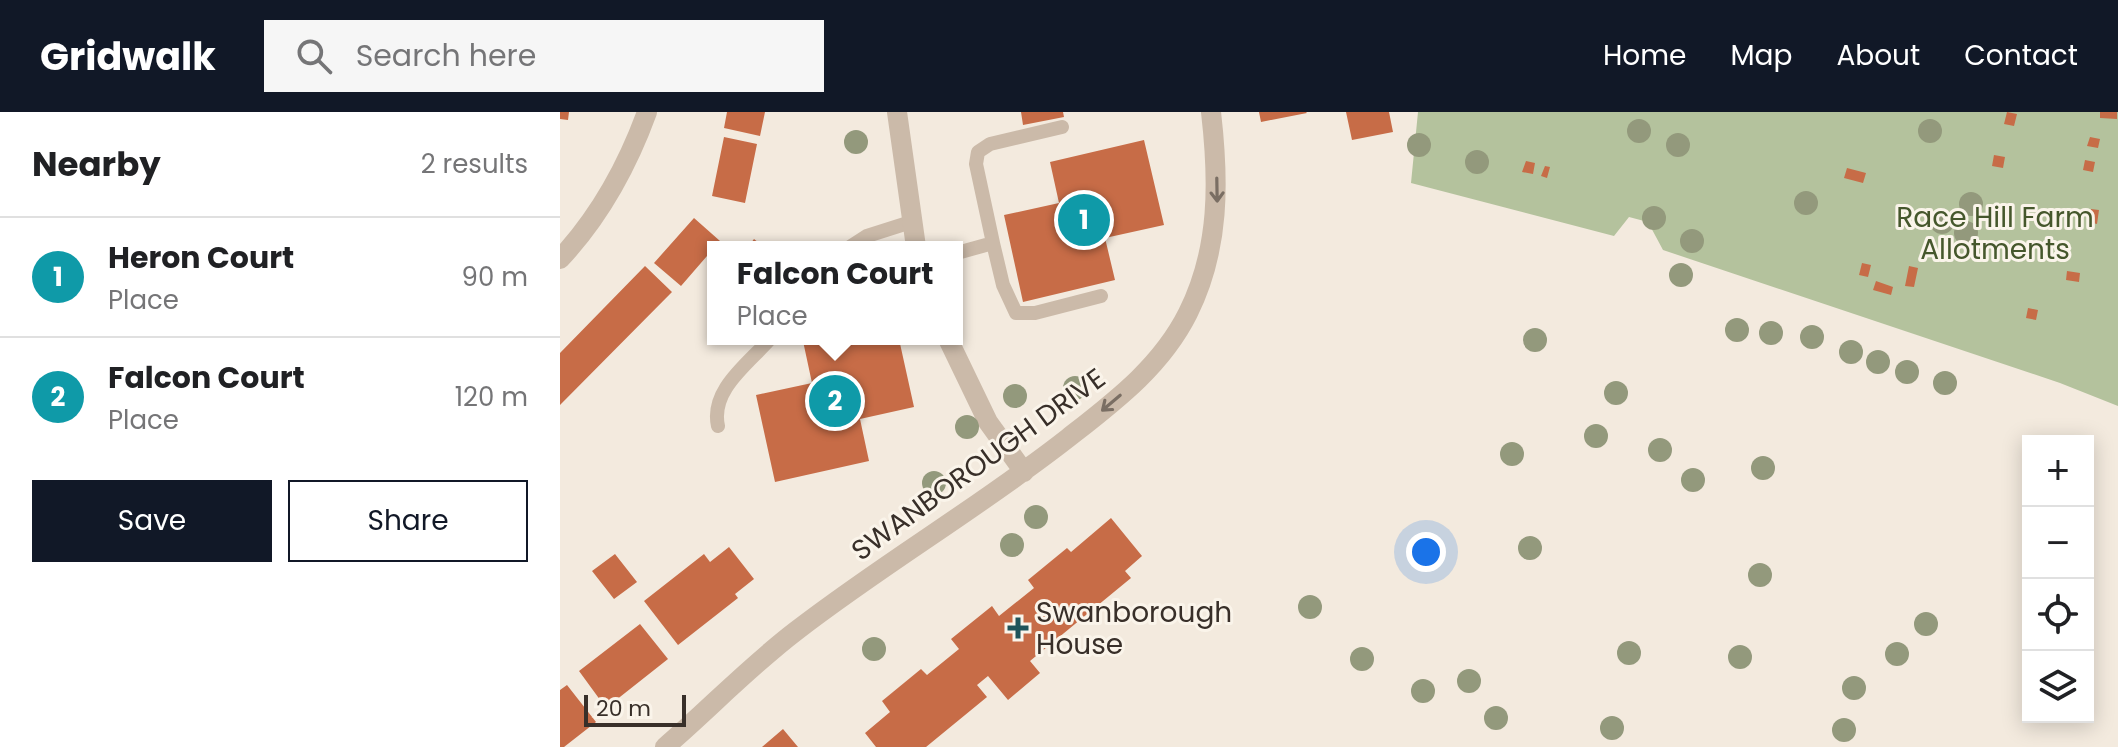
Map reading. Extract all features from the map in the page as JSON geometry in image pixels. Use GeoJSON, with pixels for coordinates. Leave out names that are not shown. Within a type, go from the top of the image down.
{"type":"FeatureCollection","features":[{"type":"Feature","properties":{"kind":"street"},"geometry":{"type":"LineString","coordinates":[[560,259],[608,198],[647,112]]}},
{"type":"Feature","properties":{"kind":"street"},"geometry":{"type":"LineString","coordinates":[[897,112],[915,241]]}},
{"type":"Feature","properties":{"kind":"street","name":"SWANBOROUGH DRIVE"},"geometry":{"type":"LineString","coordinates":[[665,747],[795,632],[1024,472],[1095,417],[1151,368],[1188,313],[1206,269],[1217,207],[1211,112]]}},
{"type":"Feature","properties":{"kind":"street"},"geometry":{"type":"LineString","coordinates":[[951,345],[988,422],[1024,472]]}},
{"type":"Feature","properties":{"kind":"lane"},"geometry":{"type":"LineString","coordinates":[[1062,127],[990,144],[978,152],[976,164],[993,243],[1003,285],[1016,313],[1035,313],[1101,296]]}},
{"type":"Feature","properties":{"kind":"lane"},"geometry":{"type":"LineString","coordinates":[[859,241],[911,222]]}},
{"type":"Feature","properties":{"kind":"lane"},"geometry":{"type":"LineString","coordinates":[[963,251],[993,243]]}},
{"type":"Feature","properties":{"kind":"lane"},"geometry":{"type":"LineString","coordinates":[[718,426],[715,411],[719,396],[765,345]]}},
{"type":"Feature","properties":{"kind":"green space","name":"Race Hill Farm Allotments"},"geometry":{"type":"Polygon","coordinates":[[[1418,112],[2118,112],[2118,406],[2060,383],[1663,250],[1648,222],[1629,217],[1614,236],[1411,183],[1418,112]]]}},
{"type":"Feature","properties":{"kind":"building"},"geometry":{"type":"Polygon","coordinates":[[[560,112],[569,112],[568,120],[560,119],[560,112]]]}},
{"type":"Feature","properties":{"kind":"building"},"geometry":{"type":"Polygon","coordinates":[[[727,112],[765,112],[760,136],[724,128],[727,112]]]}},
{"type":"Feature","properties":{"kind":"building"},"geometry":{"type":"Polygon","coordinates":[[[1021,112],[1063,112],[1064,117],[1023,125],[1021,112]]]}},
{"type":"Feature","properties":{"kind":"building"},"geometry":{"type":"Polygon","coordinates":[[[1259,112],[1306,112],[1307,113],[1261,122],[1259,112]]]}},
{"type":"Feature","properties":{"kind":"building"},"geometry":{"type":"Polygon","coordinates":[[[1346,112],[1389,112],[1393,132],[1352,140],[1346,112]]]}},
{"type":"Feature","properties":{"kind":"building"},"geometry":{"type":"Polygon","coordinates":[[[2007,112],[2017,114],[2014,126],[2004,124],[2007,112]]]}},
{"type":"Feature","properties":{"kind":"building"},"geometry":{"type":"Polygon","coordinates":[[[2100,112],[2117,112],[2117,119],[2100,118],[2100,112]]]}},
{"type":"Feature","properties":{"kind":"building"},"geometry":{"type":"Polygon","coordinates":[[[724,137],[757,144],[745,203],[712,196],[724,137]]]}},
{"type":"Feature","properties":{"kind":"building"},"geometry":{"type":"Polygon","coordinates":[[[2090,137],[2100,139],[2098,148],[2087,146],[2090,137]]]}},
{"type":"Feature","properties":{"kind":"building"},"geometry":{"type":"Polygon","coordinates":[[[1144,140],[1164,225],[1105,238],[1115,280],[1023,302],[1004,215],[1059,203],[1050,162],[1144,140]]]}},
{"type":"Feature","properties":{"kind":"building"},"geometry":{"type":"Polygon","coordinates":[[[1994,155],[2005,157],[2003,168],[1992,166],[1994,155]]]}},
{"type":"Feature","properties":{"kind":"building"},"geometry":{"type":"Polygon","coordinates":[[[2085,160],[2095,162],[2093,172],[2083,170],[2085,160]]]}},
{"type":"Feature","properties":{"kind":"building"},"geometry":{"type":"Polygon","coordinates":[[[1526,161],[1535,163],[1533,174],[1522,172],[1526,161]]]}},
{"type":"Feature","properties":{"kind":"building"},"geometry":{"type":"Polygon","coordinates":[[[1545,166],[1550,167],[1547,178],[1541,176],[1545,166]]]}},
{"type":"Feature","properties":{"kind":"building"},"geometry":{"type":"Polygon","coordinates":[[[1847,168],[1866,173],[1863,183],[1844,178],[1847,168]]]}},
{"type":"Feature","properties":{"kind":"building"},"geometry":{"type":"Polygon","coordinates":[[[2091,209],[2099,210],[2097,224],[2088,222],[2091,209]]]}},
{"type":"Feature","properties":{"kind":"building"},"geometry":{"type":"Polygon","coordinates":[[[694,218],[720,241],[707,241],[707,256],[681,286],[654,263],[694,218]]]}},
{"type":"Feature","properties":{"kind":"building"},"geometry":{"type":"Polygon","coordinates":[[[1862,263],[1871,265],[1868,277],[1859,275],[1862,263]]]}},
{"type":"Feature","properties":{"kind":"building"},"geometry":{"type":"Polygon","coordinates":[[[645,266],[672,292],[560,405],[560,353],[645,266]]]}},
{"type":"Feature","properties":{"kind":"building"},"geometry":{"type":"Polygon","coordinates":[[[1909,266],[1918,268],[1914,287],[1905,286],[1909,266]]]}},
{"type":"Feature","properties":{"kind":"building"},"geometry":{"type":"Polygon","coordinates":[[[2067,271],[2080,273],[2079,282],[2066,280],[2067,271]]]}},
{"type":"Feature","properties":{"kind":"building"},"geometry":{"type":"Polygon","coordinates":[[[1876,281],[1893,287],[1891,295],[1873,290],[1876,281]]]}},
{"type":"Feature","properties":{"kind":"building"},"geometry":{"type":"Polygon","coordinates":[[[2028,308],[2038,310],[2036,320],[2026,318],[2028,308]]]}},
{"type":"Feature","properties":{"kind":"building"},"geometry":{"type":"Polygon","coordinates":[[[804,345],[900,345],[914,407],[860,419],[869,461],[775,482],[756,395],[812,383],[804,345]]]}},
{"type":"Feature","properties":{"kind":"building","name":"Swanborough House"},"geometry":{"type":"Polygon","coordinates":[[[1111,518],[1142,556],[1125,571],[1131,578],[1030,661],[1040,673],[1008,700],[988,676],[977,685],[987,697],[926,747],[876,747],[865,733],[890,712],[882,701],[921,669],[927,675],[959,649],[951,639],[992,606],[999,616],[1034,588],[1028,580],[1067,548],[1071,552],[1111,518]]]}},
{"type":"Feature","properties":{"kind":"building"},"geometry":{"type":"Polygon","coordinates":[[[729,547],[754,579],[735,594],[738,598],[678,645],[644,601],[704,554],[710,562],[729,547]]]}},
{"type":"Feature","properties":{"kind":"building"},"geometry":{"type":"Polygon","coordinates":[[[615,554],[637,582],[614,599],[592,571],[615,554]]]}},
{"type":"Feature","properties":{"kind":"building"},"geometry":{"type":"Polygon","coordinates":[[[640,624],[668,659],[606,708],[579,671],[640,624]]]}},
{"type":"Feature","properties":{"kind":"building"},"geometry":{"type":"Polygon","coordinates":[[[567,685],[596,722],[560,747],[560,690],[567,685]]]}},
{"type":"Feature","properties":{"kind":"building"},"geometry":{"type":"Polygon","coordinates":[[[783,729],[798,747],[762,747],[783,729]]]}},
{"type":"Feature","properties":{"kind":"place","name":"Heron Court"},"geometry":{"type":"Point","coordinates":[1084,220]}},
{"type":"Feature","properties":{"kind":"place","name":"Falcon Court"},"geometry":{"type":"Point","coordinates":[835,401]}},
{"type":"Feature","properties":{"kind":"place","name":"Swanborough House"},"geometry":{"type":"Point","coordinates":[1018,628]}}]}
